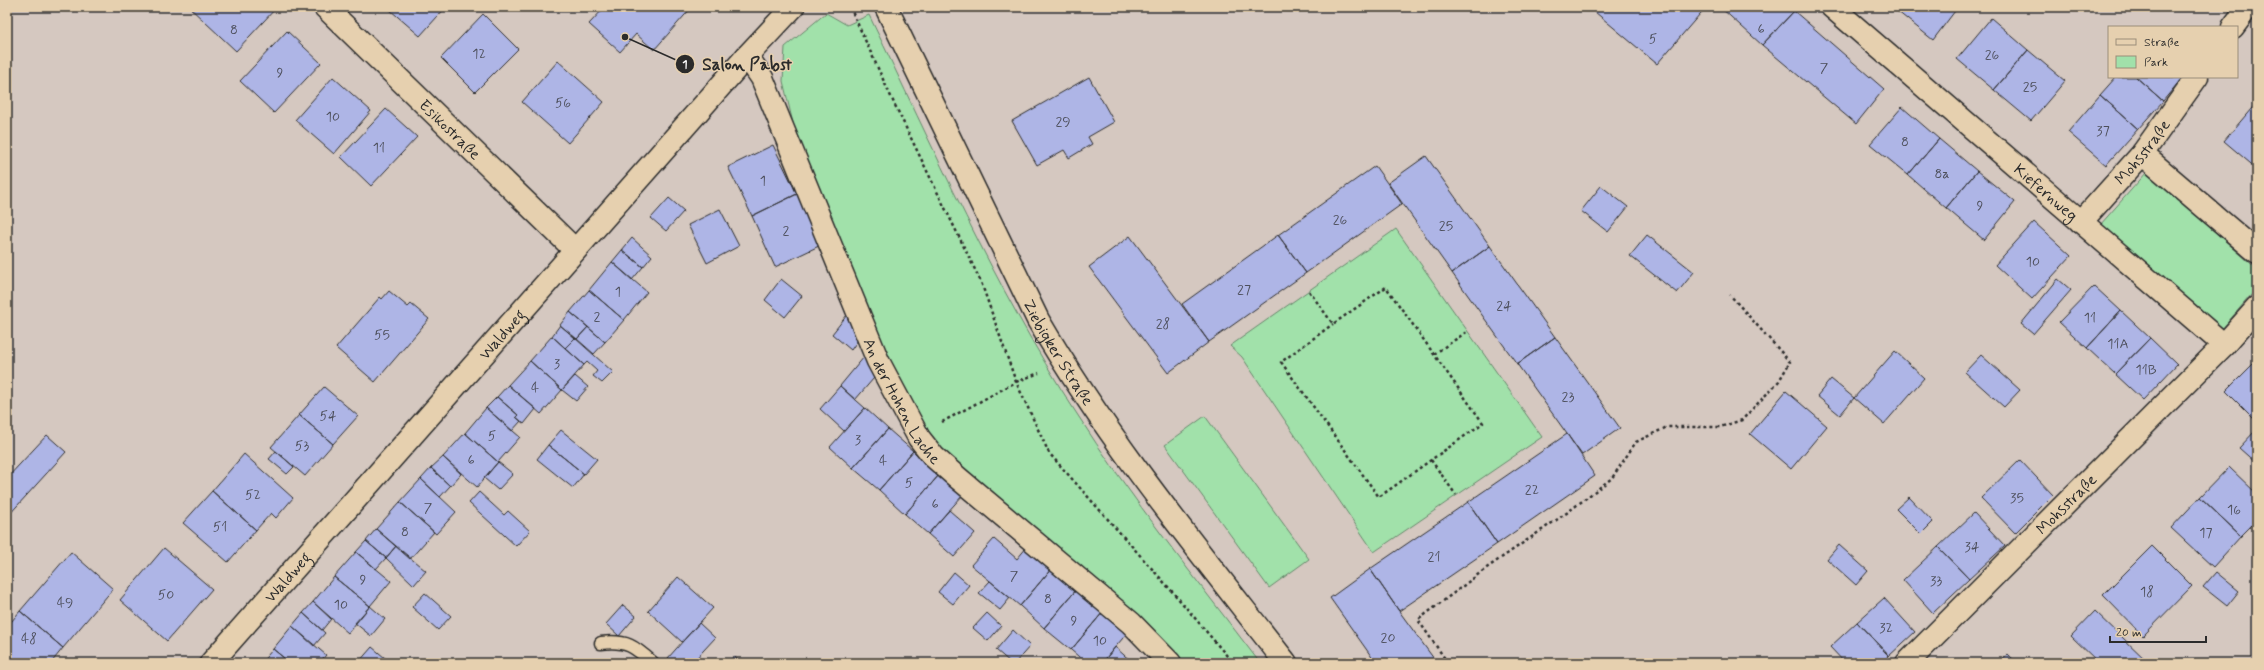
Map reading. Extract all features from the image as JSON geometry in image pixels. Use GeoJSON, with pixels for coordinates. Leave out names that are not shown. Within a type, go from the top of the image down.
{"type":"FeatureCollection","features":[{"type":"Feature","properties":{"kind":"street","name":"Esikostraße"},"geometry":{"type":"LineString","coordinates":[[325,7],[575,250]]}},
{"type":"Feature","properties":{"kind":"street","name":"Waldweg"},"geometry":{"type":"LineString","coordinates":[[211,663],[747,56],[794,7]]}},
{"type":"Feature","properties":{"kind":"street","name":"Ziebigker Straße"},"geometry":{"type":"LineString","coordinates":[[886,7],[1038,320],[1064,364],[1092,408],[1127,456],[1286,663]]}},
{"type":"Feature","properties":{"kind":"street","name":"Kiefernweg"},"geometry":{"type":"LineString","coordinates":[[1832,7],[2224,345]]}},
{"type":"Feature","properties":{"kind":"street"},"geometry":{"type":"LineString","coordinates":[[2234,26],[2248,7]]}},
{"type":"Feature","properties":{"kind":"street","name":"An der Hohen Lache"},"geometry":{"type":"LineString","coordinates":[[747,56],[762,78],[878,361],[919,438],[934,457],[1131,623],[1170,663]]}},
{"type":"Feature","properties":{"kind":"street","name":"Mohsstraße"},"geometry":{"type":"LineString","coordinates":[[2081,222],[2142,154],[2196,78]]}},
{"type":"Feature","properties":{"kind":"street"},"geometry":{"type":"LineString","coordinates":[[2142,154],[2257,252]]}},
{"type":"Feature","properties":{"kind":"street"},"geometry":{"type":"LineString","coordinates":[[2224,345],[2257,308]]}},
{"type":"Feature","properties":{"kind":"street","name":"Mohsstraße"},"geometry":{"type":"LineString","coordinates":[[1907,663],[2224,345]]}},
{"type":"Feature","properties":{"kind":"lane"},"geometry":{"type":"LineString","coordinates":[[601,643],[617,641],[633,646],[653,663]]}},
{"type":"Feature","properties":{"kind":"path"},"geometry":{"type":"LineString","coordinates":[[1386,287],[1483,423],[1379,497],[1281,362],[1333,324],[1386,287]]}},
{"type":"Feature","properties":{"kind":"path"},"geometry":{"type":"LineString","coordinates":[[1309,291],[1333,324]]}},
{"type":"Feature","properties":{"kind":"path"},"geometry":{"type":"LineString","coordinates":[[1448,663],[1418,620],[1488,567],[1568,512],[1612,478],[1636,442],[1667,427],[1720,427],[1742,420],[1779,380],[1790,362],[1730,295]]}},
{"type":"Feature","properties":{"kind":"path"},"geometry":{"type":"LineString","coordinates":[[1434,354],[1468,331]]}},
{"type":"Feature","properties":{"kind":"path"},"geometry":{"type":"LineString","coordinates":[[919,438],[937,425],[1016,382],[1064,364]]}},
{"type":"Feature","properties":{"kind":"path"},"geometry":{"type":"LineString","coordinates":[[1431,460],[1456,495]]}},
{"type":"Feature","properties":{"kind":"green space"},"geometry":{"type":"Polygon","coordinates":[[[826,13],[847,25],[869,15],[941,166],[991,266],[1046,364],[1096,444],[1165,539],[1260,663],[1183,663],[1153,633],[933,444],[886,364],[825,216],[793,123],[783,81],[785,47],[826,13]]]}},
{"type":"Feature","properties":{"kind":"green space"},"geometry":{"type":"Polygon","coordinates":[[[2147,172],[2257,269],[2257,288],[2221,330],[2100,225],[2147,172]]]}},
{"type":"Feature","properties":{"kind":"green space"},"geometry":{"type":"Polygon","coordinates":[[[1396,229],[1542,437],[1374,552],[1242,357],[1230,346],[1396,229]]]}},
{"type":"Feature","properties":{"kind":"green space"},"geometry":{"type":"Polygon","coordinates":[[[1205,416],[1309,559],[1269,588],[1165,445],[1205,416]]]}},
{"type":"Feature","properties":{"kind":"building"},"geometry":{"type":"Polygon","coordinates":[[[189,7],[277,7],[236,51],[189,7]]]}},
{"type":"Feature","properties":{"kind":"building"},"geometry":{"type":"Polygon","coordinates":[[[392,7],[446,7],[420,36],[390,10],[392,7]]]}},
{"type":"Feature","properties":{"kind":"building"},"geometry":{"type":"Polygon","coordinates":[[[605,7],[692,7],[654,50],[636,34],[620,52],[589,24],[605,7]]]}},
{"type":"Feature","properties":{"kind":"building"},"geometry":{"type":"Polygon","coordinates":[[[1599,7],[1706,7],[1657,64],[1595,12],[1599,7]]]}},
{"type":"Feature","properties":{"kind":"building"},"geometry":{"type":"Polygon","coordinates":[[[1720,7],[1789,7],[1794,11],[1762,45],[1720,7]]]}},
{"type":"Feature","properties":{"kind":"building"},"geometry":{"type":"Polygon","coordinates":[[[1892,7],[1958,7],[1933,40],[1892,7]]]}},
{"type":"Feature","properties":{"kind":"building"},"geometry":{"type":"Polygon","coordinates":[[[1794,11],[1884,89],[1856,124],[1762,45],[1794,11]]]}},
{"type":"Feature","properties":{"kind":"building"},"geometry":{"type":"Polygon","coordinates":[[[483,14],[518,49],[475,92],[441,58],[483,14]]]}},
{"type":"Feature","properties":{"kind":"building"},"geometry":{"type":"Polygon","coordinates":[[[1991,18],[2028,50],[1994,90],[1957,59],[1991,18]]]}},
{"type":"Feature","properties":{"kind":"building"},"geometry":{"type":"Polygon","coordinates":[[[287,31],[321,63],[274,113],[240,81],[287,31]]]}},
{"type":"Feature","properties":{"kind":"building"},"geometry":{"type":"Polygon","coordinates":[[[2028,50],[2065,81],[2031,121],[1994,90],[2028,50]]]}},
{"type":"Feature","properties":{"kind":"building"},"geometry":{"type":"Polygon","coordinates":[[[558,61],[604,102],[568,143],[522,102],[558,61]]]}},
{"type":"Feature","properties":{"kind":"building"},"geometry":{"type":"Polygon","coordinates":[[[333,77],[371,111],[334,154],[295,120],[333,77]]]}},
{"type":"Feature","properties":{"kind":"building"},"geometry":{"type":"Polygon","coordinates":[[[1089,77],[1114,122],[1088,137],[1092,144],[1069,158],[1064,150],[1037,165],[1012,121],[1089,77]]]}},
{"type":"Feature","properties":{"kind":"building"},"geometry":{"type":"Polygon","coordinates":[[[2115,78],[2137,78],[2163,101],[2138,129],[2100,95],[2115,78]]]}},
{"type":"Feature","properties":{"kind":"building"},"geometry":{"type":"Polygon","coordinates":[[[2137,78],[2182,78],[2163,101],[2137,78]]]}},
{"type":"Feature","properties":{"kind":"building"},"geometry":{"type":"Polygon","coordinates":[[[2100,95],[2138,129],[2106,165],[2068,132],[2100,95]]]}},
{"type":"Feature","properties":{"kind":"building"},"geometry":{"type":"Polygon","coordinates":[[[2257,102],[2257,169],[2224,141],[2257,102]]]}},
{"type":"Feature","properties":{"kind":"building"},"geometry":{"type":"Polygon","coordinates":[[[1902,107],[1939,139],[1908,175],[1870,144],[1902,107]]]}},
{"type":"Feature","properties":{"kind":"building"},"geometry":{"type":"Polygon","coordinates":[[[386,109],[417,137],[371,186],[341,157],[386,109]]]}},
{"type":"Feature","properties":{"kind":"building"},"geometry":{"type":"Polygon","coordinates":[[[1939,139],[1977,171],[1946,208],[1908,175],[1939,139]]]}},
{"type":"Feature","properties":{"kind":"building"},"geometry":{"type":"Polygon","coordinates":[[[773,145],[797,194],[752,216],[728,167],[773,145]]]}},
{"type":"Feature","properties":{"kind":"building"},"geometry":{"type":"Polygon","coordinates":[[[1426,156],[1490,246],[1452,273],[1388,183],[1426,156]]]}},
{"type":"Feature","properties":{"kind":"building"},"geometry":{"type":"Polygon","coordinates":[[[1375,166],[1402,204],[1306,273],[1278,235],[1375,166]]]}},
{"type":"Feature","properties":{"kind":"building"},"geometry":{"type":"Polygon","coordinates":[[[1977,171],[2015,202],[1984,240],[1946,208],[1977,171]]]}},
{"type":"Feature","properties":{"kind":"building"},"geometry":{"type":"Polygon","coordinates":[[[1601,186],[1628,207],[1608,232],[1581,211],[1601,186]]]}},
{"type":"Feature","properties":{"kind":"building"},"geometry":{"type":"Polygon","coordinates":[[[797,194],[821,245],[775,267],[752,216],[797,194]]]}},
{"type":"Feature","properties":{"kind":"building"},"geometry":{"type":"Polygon","coordinates":[[[669,198],[684,211],[666,231],[651,218],[669,198]]]}},
{"type":"Feature","properties":{"kind":"building"},"geometry":{"type":"Polygon","coordinates":[[[720,209],[739,246],[707,263],[688,225],[720,209]]]}},
{"type":"Feature","properties":{"kind":"building"},"geometry":{"type":"Polygon","coordinates":[[[2034,222],[2071,256],[2032,299],[1995,265],[2034,222]]]}},
{"type":"Feature","properties":{"kind":"building"},"geometry":{"type":"Polygon","coordinates":[[[1278,235],[1306,273],[1209,342],[1182,304],[1278,235]]]}},
{"type":"Feature","properties":{"kind":"building"},"geometry":{"type":"Polygon","coordinates":[[[1647,235],[1694,272],[1677,293],[1630,256],[1647,235]]]}},
{"type":"Feature","properties":{"kind":"building"},"geometry":{"type":"Polygon","coordinates":[[[1130,236],[1209,342],[1168,373],[1089,267],[1130,236]]]}},
{"type":"Feature","properties":{"kind":"building"},"geometry":{"type":"Polygon","coordinates":[[[632,238],[652,256],[643,267],[622,250],[632,238]]]}},
{"type":"Feature","properties":{"kind":"building"},"geometry":{"type":"Polygon","coordinates":[[[1490,246],[1555,337],[1517,364],[1452,273],[1490,246]]]}},
{"type":"Feature","properties":{"kind":"building"},"geometry":{"type":"Polygon","coordinates":[[[622,250],[643,267],[632,280],[612,262],[622,250]]]}},
{"type":"Feature","properties":{"kind":"building"},"geometry":{"type":"Polygon","coordinates":[[[612,262],[647,292],[624,320],[589,290],[612,262]]]}},
{"type":"Feature","properties":{"kind":"building"},"geometry":{"type":"Polygon","coordinates":[[[781,279],[802,296],[785,317],[765,300],[781,279]]]}},
{"type":"Feature","properties":{"kind":"building"},"geometry":{"type":"Polygon","coordinates":[[[2058,279],[2071,290],[2033,334],[2021,324],[2058,279]]]}},
{"type":"Feature","properties":{"kind":"building"},"geometry":{"type":"Polygon","coordinates":[[[2094,286],[2121,311],[2087,348],[2059,322],[2094,286]]]}},
{"type":"Feature","properties":{"kind":"building"},"geometry":{"type":"Polygon","coordinates":[[[589,290],[624,320],[605,342],[570,312],[589,290]]]}},
{"type":"Feature","properties":{"kind":"building"},"geometry":{"type":"Polygon","coordinates":[[[389,291],[408,307],[411,304],[429,319],[375,382],[336,348],[380,297],[382,299],[389,291]]]}},
{"type":"Feature","properties":{"kind":"building"},"geometry":{"type":"Polygon","coordinates":[[[2121,311],[2150,338],[2115,374],[2087,348],[2121,311]]]}},
{"type":"Feature","properties":{"kind":"building"},"geometry":{"type":"Polygon","coordinates":[[[570,312],[588,327],[577,339],[560,325],[570,312]]]}},
{"type":"Feature","properties":{"kind":"building"},"geometry":{"type":"Polygon","coordinates":[[[847,315],[860,337],[851,350],[832,334],[847,315]]]}},
{"type":"Feature","properties":{"kind":"building"},"geometry":{"type":"Polygon","coordinates":[[[560,325],[575,338],[565,348],[552,336],[560,325]]]}},
{"type":"Feature","properties":{"kind":"building"},"geometry":{"type":"Polygon","coordinates":[[[588,327],[605,342],[594,354],[577,339],[588,327]]]}},
{"type":"Feature","properties":{"kind":"building"},"geometry":{"type":"Polygon","coordinates":[[[552,336],[584,365],[562,390],[530,361],[552,336]]]}},
{"type":"Feature","properties":{"kind":"building"},"geometry":{"type":"Polygon","coordinates":[[[1555,337],[1620,428],[1582,455],[1517,364],[1555,337]]]}},
{"type":"Feature","properties":{"kind":"building"},"geometry":{"type":"Polygon","coordinates":[[[575,338],[613,372],[602,383],[593,376],[597,371],[587,362],[584,365],[565,348],[575,338]]]}},
{"type":"Feature","properties":{"kind":"building"},"geometry":{"type":"Polygon","coordinates":[[[2150,338],[2177,364],[2143,400],[2115,374],[2150,338]]]}},
{"type":"Feature","properties":{"kind":"building"},"geometry":{"type":"Polygon","coordinates":[[[1895,351],[1924,378],[1884,424],[1854,398],[1895,351]]]}},
{"type":"Feature","properties":{"kind":"building"},"geometry":{"type":"Polygon","coordinates":[[[1981,355],[2020,390],[2004,407],[1965,372],[1981,355]]]}},
{"type":"Feature","properties":{"kind":"building"},"geometry":{"type":"Polygon","coordinates":[[[864,357],[880,371],[855,400],[840,386],[864,357]]]}},
{"type":"Feature","properties":{"kind":"building"},"geometry":{"type":"Polygon","coordinates":[[[2257,360],[2257,422],[2226,391],[2257,360]]]}},
{"type":"Feature","properties":{"kind":"building"},"geometry":{"type":"Polygon","coordinates":[[[530,361],[562,390],[541,414],[508,385],[530,361]]]}},
{"type":"Feature","properties":{"kind":"building"},"geometry":{"type":"Polygon","coordinates":[[[575,376],[588,387],[576,401],[562,390],[575,376]]]}},
{"type":"Feature","properties":{"kind":"building"},"geometry":{"type":"Polygon","coordinates":[[[1831,379],[1854,398],[1840,415],[1817,396],[1831,379]]]}},
{"type":"Feature","properties":{"kind":"building"},"geometry":{"type":"Polygon","coordinates":[[[508,385],[536,409],[524,424],[516,417],[518,415],[497,397],[508,385]]]}},
{"type":"Feature","properties":{"kind":"building"},"geometry":{"type":"Polygon","coordinates":[[[840,386],[865,408],[844,431],[820,409],[840,386]]]}},
{"type":"Feature","properties":{"kind":"building"},"geometry":{"type":"Polygon","coordinates":[[[324,387],[358,416],[333,444],[299,415],[324,387]]]}},
{"type":"Feature","properties":{"kind":"building"},"geometry":{"type":"Polygon","coordinates":[[[1786,391],[1827,426],[1791,469],[1750,434],[1786,391]]]}},
{"type":"Feature","properties":{"kind":"building"},"geometry":{"type":"Polygon","coordinates":[[[497,397],[518,415],[516,417],[521,421],[512,431],[486,408],[497,397]]]}},
{"type":"Feature","properties":{"kind":"building"},"geometry":{"type":"Polygon","coordinates":[[[486,408],[520,437],[498,462],[465,433],[486,408]]]}},
{"type":"Feature","properties":{"kind":"building"},"geometry":{"type":"Polygon","coordinates":[[[865,408],[888,429],[853,468],[830,447],[865,408]]]}},
{"type":"Feature","properties":{"kind":"building"},"geometry":{"type":"Polygon","coordinates":[[[299,415],[333,444],[305,476],[271,447],[299,415]]]}},
{"type":"Feature","properties":{"kind":"building"},"geometry":{"type":"Polygon","coordinates":[[[888,429],[913,451],[879,490],[853,468],[888,429]]]}},
{"type":"Feature","properties":{"kind":"building"},"geometry":{"type":"Polygon","coordinates":[[[2257,429],[2257,464],[2239,448],[2257,429]]]}},
{"type":"Feature","properties":{"kind":"building"},"geometry":{"type":"Polygon","coordinates":[[[561,430],[597,459],[584,474],[548,445],[561,430]]]}},
{"type":"Feature","properties":{"kind":"building"},"geometry":{"type":"Polygon","coordinates":[[[465,433],[498,462],[477,487],[443,457],[465,433]]]}},
{"type":"Feature","properties":{"kind":"building"},"geometry":{"type":"Polygon","coordinates":[[[1567,434],[1595,476],[1497,544],[1468,502],[1567,434]]]}},
{"type":"Feature","properties":{"kind":"building"},"geometry":{"type":"Polygon","coordinates":[[[47,435],[66,452],[7,517],[7,478],[47,435]]]}},
{"type":"Feature","properties":{"kind":"building"},"geometry":{"type":"Polygon","coordinates":[[[548,445],[584,474],[573,488],[537,459],[548,445]]]}},
{"type":"Feature","properties":{"kind":"building"},"geometry":{"type":"Polygon","coordinates":[[[276,451],[294,467],[287,474],[269,459],[276,451]]]}},
{"type":"Feature","properties":{"kind":"building"},"geometry":{"type":"Polygon","coordinates":[[[913,451],[939,475],[905,514],[879,490],[913,451]]]}},
{"type":"Feature","properties":{"kind":"building"},"geometry":{"type":"Polygon","coordinates":[[[244,454],[293,498],[276,518],[271,513],[256,530],[212,491],[244,454]]]}},
{"type":"Feature","properties":{"kind":"building"},"geometry":{"type":"Polygon","coordinates":[[[443,457],[461,474],[450,486],[431,468],[443,457]]]}},
{"type":"Feature","properties":{"kind":"building"},"geometry":{"type":"Polygon","coordinates":[[[2020,460],[2053,495],[2015,533],[1981,498],[2020,460]]]}},
{"type":"Feature","properties":{"kind":"building"},"geometry":{"type":"Polygon","coordinates":[[[498,462],[513,474],[498,490],[484,478],[498,462]]]}},
{"type":"Feature","properties":{"kind":"building"},"geometry":{"type":"Polygon","coordinates":[[[2229,467],[2257,494],[2257,520],[2241,536],[2200,497],[2229,467]]]}},
{"type":"Feature","properties":{"kind":"building"},"geometry":{"type":"Polygon","coordinates":[[[431,468],[450,486],[440,497],[421,479],[431,468]]]}},
{"type":"Feature","properties":{"kind":"building"},"geometry":{"type":"Polygon","coordinates":[[[939,475],[963,495],[928,534],[905,514],[939,475]]]}},
{"type":"Feature","properties":{"kind":"building"},"geometry":{"type":"Polygon","coordinates":[[[421,479],[456,512],[436,534],[400,502],[421,479]]]}},
{"type":"Feature","properties":{"kind":"building"},"geometry":{"type":"Polygon","coordinates":[[[212,491],[256,530],[228,562],[183,523],[212,491]]]}},
{"type":"Feature","properties":{"kind":"building"},"geometry":{"type":"Polygon","coordinates":[[[479,492],[504,515],[508,511],[530,531],[516,546],[469,503],[479,492]]]}},
{"type":"Feature","properties":{"kind":"building"},"geometry":{"type":"Polygon","coordinates":[[[1909,497],[1933,522],[1921,534],[1896,509],[1909,497]]]}},
{"type":"Feature","properties":{"kind":"building"},"geometry":{"type":"Polygon","coordinates":[[[2200,497],[2241,536],[2213,567],[2171,528],[2200,497]]]}},
{"type":"Feature","properties":{"kind":"building"},"geometry":{"type":"Polygon","coordinates":[[[400,502],[434,532],[410,559],[376,529],[400,502]]]}},
{"type":"Feature","properties":{"kind":"building"},"geometry":{"type":"Polygon","coordinates":[[[1468,502],[1497,544],[1399,611],[1370,569],[1468,502]]]}},
{"type":"Feature","properties":{"kind":"building"},"geometry":{"type":"Polygon","coordinates":[[[949,510],[975,533],[954,557],[928,534],[949,510]]]}},
{"type":"Feature","properties":{"kind":"building"},"geometry":{"type":"Polygon","coordinates":[[[1974,513],[2005,546],[1969,579],[1938,547],[1974,513]]]}},
{"type":"Feature","properties":{"kind":"building"},"geometry":{"type":"Polygon","coordinates":[[[376,529],[396,546],[386,558],[366,541],[376,529]]]}},
{"type":"Feature","properties":{"kind":"building"},"geometry":{"type":"Polygon","coordinates":[[[994,539],[1017,559],[1027,547],[1052,568],[1020,606],[971,565],[994,539]]]}},
{"type":"Feature","properties":{"kind":"building"},"geometry":{"type":"Polygon","coordinates":[[[366,541],[386,558],[376,569],[356,552],[366,541]]]}},
{"type":"Feature","properties":{"kind":"building"},"geometry":{"type":"Polygon","coordinates":[[[1839,545],[1868,571],[1856,585],[1827,559],[1839,545]]]}},
{"type":"Feature","properties":{"kind":"building"},"geometry":{"type":"Polygon","coordinates":[[[396,546],[426,571],[414,585],[386,558],[396,546]]]}},
{"type":"Feature","properties":{"kind":"building"},"geometry":{"type":"Polygon","coordinates":[[[2152,546],[2192,586],[2143,636],[2103,595],[2152,546]]]}},
{"type":"Feature","properties":{"kind":"building"},"geometry":{"type":"Polygon","coordinates":[[[1938,547],[1969,579],[1933,613],[1903,580],[1938,547]]]}},
{"type":"Feature","properties":{"kind":"building"},"geometry":{"type":"Polygon","coordinates":[[[164,548],[212,589],[167,641],[120,600],[164,548]]]}},
{"type":"Feature","properties":{"kind":"building"},"geometry":{"type":"Polygon","coordinates":[[[71,552],[113,589],[63,648],[20,611],[71,552]]]}},
{"type":"Feature","properties":{"kind":"building"},"geometry":{"type":"Polygon","coordinates":[[[356,552],[391,581],[370,606],[334,577],[356,552]]]}},
{"type":"Feature","properties":{"kind":"building"},"geometry":{"type":"Polygon","coordinates":[[[1052,568],[1077,589],[1044,628],[1020,606],[1052,568]]]}},
{"type":"Feature","properties":{"kind":"building"},"geometry":{"type":"Polygon","coordinates":[[[1370,569],[1437,663],[1376,663],[1330,598],[1370,569]]]}},
{"type":"Feature","properties":{"kind":"building"},"geometry":{"type":"Polygon","coordinates":[[[954,572],[969,585],[953,604],[938,592],[954,572]]]}},
{"type":"Feature","properties":{"kind":"building"},"geometry":{"type":"Polygon","coordinates":[[[2216,572],[2239,591],[2227,606],[2203,587],[2216,572]]]}},
{"type":"Feature","properties":{"kind":"building"},"geometry":{"type":"Polygon","coordinates":[[[334,577],[370,606],[348,633],[313,602],[334,577]]]}},
{"type":"Feature","properties":{"kind":"building"},"geometry":{"type":"Polygon","coordinates":[[[678,577],[713,608],[682,642],[648,611],[678,577]]]}},
{"type":"Feature","properties":{"kind":"building"},"geometry":{"type":"Polygon","coordinates":[[[990,581],[1010,598],[1000,610],[979,593],[990,581]]]}},
{"type":"Feature","properties":{"kind":"building"},"geometry":{"type":"Polygon","coordinates":[[[1077,589],[1103,612],[1071,650],[1044,628],[1077,589]]]}},
{"type":"Feature","properties":{"kind":"building"},"geometry":{"type":"Polygon","coordinates":[[[425,593],[451,616],[438,630],[412,607],[425,593]]]}},
{"type":"Feature","properties":{"kind":"building"},"geometry":{"type":"Polygon","coordinates":[[[1884,598],[1915,632],[1889,656],[1857,622],[1884,598]]]}},
{"type":"Feature","properties":{"kind":"building"},"geometry":{"type":"Polygon","coordinates":[[[313,602],[331,619],[322,630],[303,613],[313,602]]]}},
{"type":"Feature","properties":{"kind":"building"},"geometry":{"type":"Polygon","coordinates":[[[623,605],[636,616],[619,636],[606,624],[623,605]]]}},
{"type":"Feature","properties":{"kind":"building"},"geometry":{"type":"Polygon","coordinates":[[[370,606],[385,619],[371,636],[355,623],[370,606]]]}},
{"type":"Feature","properties":{"kind":"building"},"geometry":{"type":"Polygon","coordinates":[[[20,611],[63,648],[51,663],[7,663],[7,627],[20,611]]]}},
{"type":"Feature","properties":{"kind":"building"},"geometry":{"type":"Polygon","coordinates":[[[2095,611],[2149,663],[2099,663],[2071,636],[2095,611]]]}},
{"type":"Feature","properties":{"kind":"building"},"geometry":{"type":"Polygon","coordinates":[[[1103,612],[1128,632],[1102,663],[1086,663],[1071,650],[1103,612]]]}},
{"type":"Feature","properties":{"kind":"building"},"geometry":{"type":"Polygon","coordinates":[[[303,613],[325,633],[314,646],[292,626],[303,613]]]}},
{"type":"Feature","properties":{"kind":"building"},"geometry":{"type":"Polygon","coordinates":[[[987,613],[1001,626],[988,641],[973,628],[987,613]]]}},
{"type":"Feature","properties":{"kind":"building"},"geometry":{"type":"Polygon","coordinates":[[[1857,622],[1889,656],[1881,663],[1845,663],[1830,647],[1857,622]]]}},
{"type":"Feature","properties":{"kind":"building"},"geometry":{"type":"Polygon","coordinates":[[[699,623],[715,638],[692,663],[686,659],[683,663],[673,663],[668,658],[699,623]]]}},
{"type":"Feature","properties":{"kind":"building"},"geometry":{"type":"Polygon","coordinates":[[[292,626],[326,655],[319,663],[290,663],[273,649],[292,626]]]}},
{"type":"Feature","properties":{"kind":"building"},"geometry":{"type":"Polygon","coordinates":[[[1013,630],[1030,646],[1015,663],[1011,663],[996,650],[1013,630]]]}},
{"type":"Feature","properties":{"kind":"building"},"geometry":{"type":"Polygon","coordinates":[[[372,647],[391,663],[358,663],[372,647]]]}},
{"type":"Feature","properties":{"kind":"building"},"geometry":{"type":"Polygon","coordinates":[[[1115,647],[1133,663],[1102,663],[1115,647]]]}},
{"type":"Feature","properties":{"kind":"building"},"geometry":{"type":"Polygon","coordinates":[[[273,649],[290,663],[261,663],[273,649]]]}},
{"type":"Feature","properties":{"kind":"building"},"geometry":{"type":"Polygon","coordinates":[[[2008,654],[2017,663],[1998,663],[2008,654]]]}},
{"type":"Feature","properties":{"kind":"building"},"geometry":{"type":"Polygon","coordinates":[[[734,656],[741,663],[728,663],[734,656]]]}},
{"type":"Feature","properties":{"kind":"building"},"geometry":{"type":"Polygon","coordinates":[[[323,658],[329,663],[319,663],[323,658]]]}},
{"type":"Feature","properties":{"kind":"place","name":"Salon Pabst"},"geometry":{"type":"Point","coordinates":[625,37]}}]}
